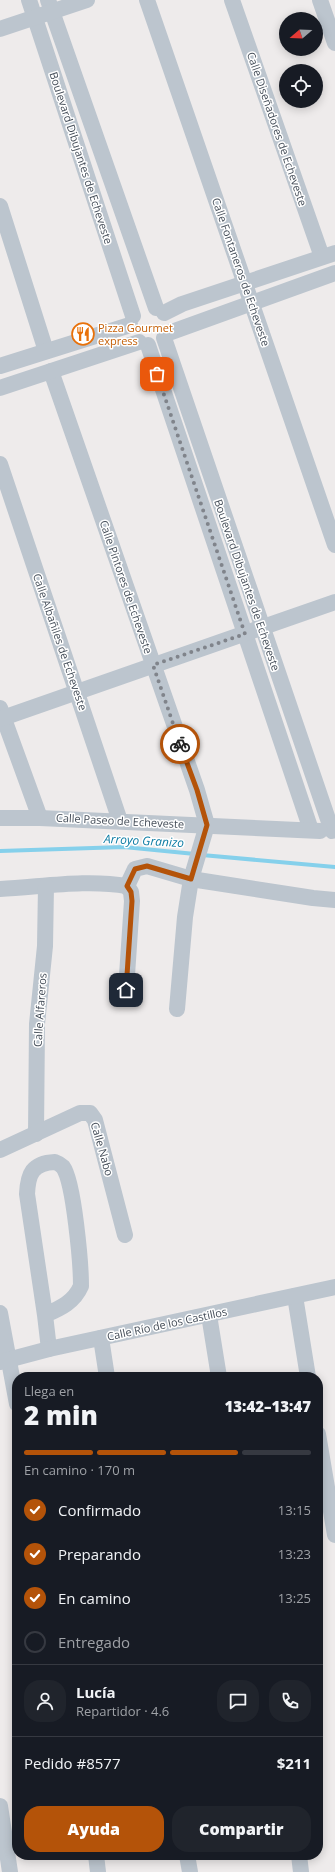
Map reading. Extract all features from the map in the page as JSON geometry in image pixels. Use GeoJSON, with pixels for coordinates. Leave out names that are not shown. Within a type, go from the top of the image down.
{"type":"FeatureCollection","features":[{"type":"Feature","properties":{"kind":"street","name":"Boulevard Dibujantes de Echeveste"},"geometry":{"type":"LineString","coordinates":[[29,0],[131,320]]}},
{"type":"Feature","properties":{"kind":"street"},"geometry":{"type":"LineString","coordinates":[[0,29],[35,17],[50,6],[87,0]]}},
{"type":"Feature","properties":{"kind":"street","name":"Calle Fontaneros de Echeveste"},"geometry":{"type":"LineString","coordinates":[[147,0],[335,545]]}},
{"type":"Feature","properties":{"kind":"street","name":"Calle Diseñadores de Echeveste"},"geometry":{"type":"LineString","coordinates":[[232,0],[328,255]]}},
{"type":"Feature","properties":{"kind":"street"},"geometry":{"type":"LineString","coordinates":[[320,0],[335,44]]}},
{"type":"Feature","properties":{"kind":"street","name":"Boulevard Dibujantes de Echeveste"},"geometry":{"type":"LineString","coordinates":[[50,6],[125,223],[160,311]]}},
{"type":"Feature","properties":{"kind":"street"},"geometry":{"type":"LineString","coordinates":[[0,206],[46,351]]}},
{"type":"Feature","properties":{"kind":"street"},"geometry":{"type":"LineString","coordinates":[[0,366],[131,320],[140,309],[146,307],[160,311],[328,255]]}},
{"type":"Feature","properties":{"kind":"street"},"geometry":{"type":"LineString","coordinates":[[0,388],[143,343],[159,342],[165,336],[252,302],[335,273]]}},
{"type":"Feature","properties":{"kind":"street"},"geometry":{"type":"LineString","coordinates":[[160,311],[168,323],[165,336]]}},
{"type":"Feature","properties":{"kind":"street"},"geometry":{"type":"LineString","coordinates":[[131,320],[134,337],[143,343]]}},
{"type":"Feature","properties":{"kind":"street","name":"Boulevard Dibujantes de Echeveste"},"geometry":{"type":"LineString","coordinates":[[165,336],[262,629],[333,831]]}},
{"type":"Feature","properties":{"kind":"street","name":"Boulevard Dibujantes de Echeveste"},"geometry":{"type":"LineString","coordinates":[[143,343],[245,634],[311,830]]}},
{"type":"Feature","properties":{"kind":"street","name":"Calle Pintores de Echeveste"},"geometry":{"type":"LineString","coordinates":[[51,371],[197,790],[207,825]]}},
{"type":"Feature","properties":{"kind":"street","name":"Calle Albañiles de Echeveste"},"geometry":{"type":"LineString","coordinates":[[0,464],[120,821]]}},
{"type":"Feature","properties":{"kind":"street"},"geometry":{"type":"LineString","coordinates":[[40,818],[1,714],[78,693],[153,665],[262,629],[335,602]]}},
{"type":"Feature","properties":{"kind":"street","name":"Calle Paseo de Echeveste"},"geometry":{"type":"LineString","coordinates":[[0,818],[120,821],[333,831]]}},
{"type":"Feature","properties":{"kind":"street"},"geometry":{"type":"LineString","coordinates":[[177,1009],[185,917],[192,873],[207,825]]}},
{"type":"Feature","properties":{"kind":"street"},"geometry":{"type":"LineString","coordinates":[[127,886],[135,869],[147,866],[192,873],[313,898],[335,900]]}},
{"type":"Feature","properties":{"kind":"street"},"geometry":{"type":"LineString","coordinates":[[0,889],[102,883],[127,886],[131,892],[132,901],[126,990]]}},
{"type":"Feature","properties":{"kind":"street","name":"Calle Alfareros"},"geometry":{"type":"LineString","coordinates":[[36,1134],[37,1024],[45,946],[46,886]]}},
{"type":"Feature","properties":{"kind":"street","name":"Calle Nabo"},"geometry":{"type":"LineString","coordinates":[[0,1150],[80,1113],[90,1113],[95,1120],[125,1235]]}},
{"type":"Feature","properties":{"kind":"street"},"geometry":{"type":"LineString","coordinates":[[45,1315],[60,1309],[71,1301],[82,1286],[71,1194],[66,1172],[63,1167],[55,1162],[44,1163],[37,1167],[29,1175],[27,1182],[27,1194],[45,1315],[48,1349]]}},
{"type":"Feature","properties":{"kind":"street","name":"Calle Río de los Castillos"},"geometry":{"type":"LineString","coordinates":[[4,1361],[48,1349],[335,1287]]}},
{"type":"Feature","properties":{"kind":"street"},"geometry":{"type":"LineString","coordinates":[[295,1296],[307,1372]]}},
{"type":"Feature","properties":{"kind":"street"},"geometry":{"type":"LineString","coordinates":[[0,1314],[4,1361],[12,1387]]}},
{"type":"Feature","properties":{"kind":"street"},"geometry":{"type":"LineString","coordinates":[[209,1315],[218,1372]]}},
{"type":"Feature","properties":{"kind":"street"},"geometry":{"type":"LineString","coordinates":[[101,1338],[106,1372]]}},
{"type":"Feature","properties":{"kind":"street"},"geometry":{"type":"LineString","coordinates":[[323,1464],[335,1535]]}},
{"type":"Feature","properties":{"kind":"street"},"geometry":{"type":"LineString","coordinates":[[0,1806],[10,1872]]}},
{"type":"Feature","properties":{"kind":"street"},"geometry":{"type":"LineString","coordinates":[[97,1860],[98,1872]]}},
{"type":"Feature","properties":{"kind":"street"},"geometry":{"type":"LineString","coordinates":[[188,1860],[190,1872]]}},
{"type":"Feature","properties":{"kind":"street"},"geometry":{"type":"LineString","coordinates":[[300,1860],[301,1872]]}},
{"type":"Feature","properties":{"kind":"waterway","name":"Arroyo Granizo"},"geometry":{"type":"LineString","coordinates":[[0,851],[124,847],[195,854]]}},
{"type":"Feature","properties":{"kind":"waterway","name":"Arroyo Granizo"},"geometry":{"type":"LineString","coordinates":[[202,855],[335,867]]}},
{"type":"Feature","properties":{"kind":"way so far"},"geometry":{"type":"LineString","coordinates":[[157,374],[203,505],[245,634],[153,665],[180,744]]}},
{"type":"Feature","properties":{"kind":"place","name":"Pizza Gourmet express"},"geometry":{"type":"Point","coordinates":[83,334]}},
{"type":"Feature","properties":{"kind":"route"},"geometry":{"type":"LineString","coordinates":[[126,990],[132,901],[131,892],[127,886],[135,869],[147,866],[191,879],[207,825],[197,790],[180,744]]}}]}
